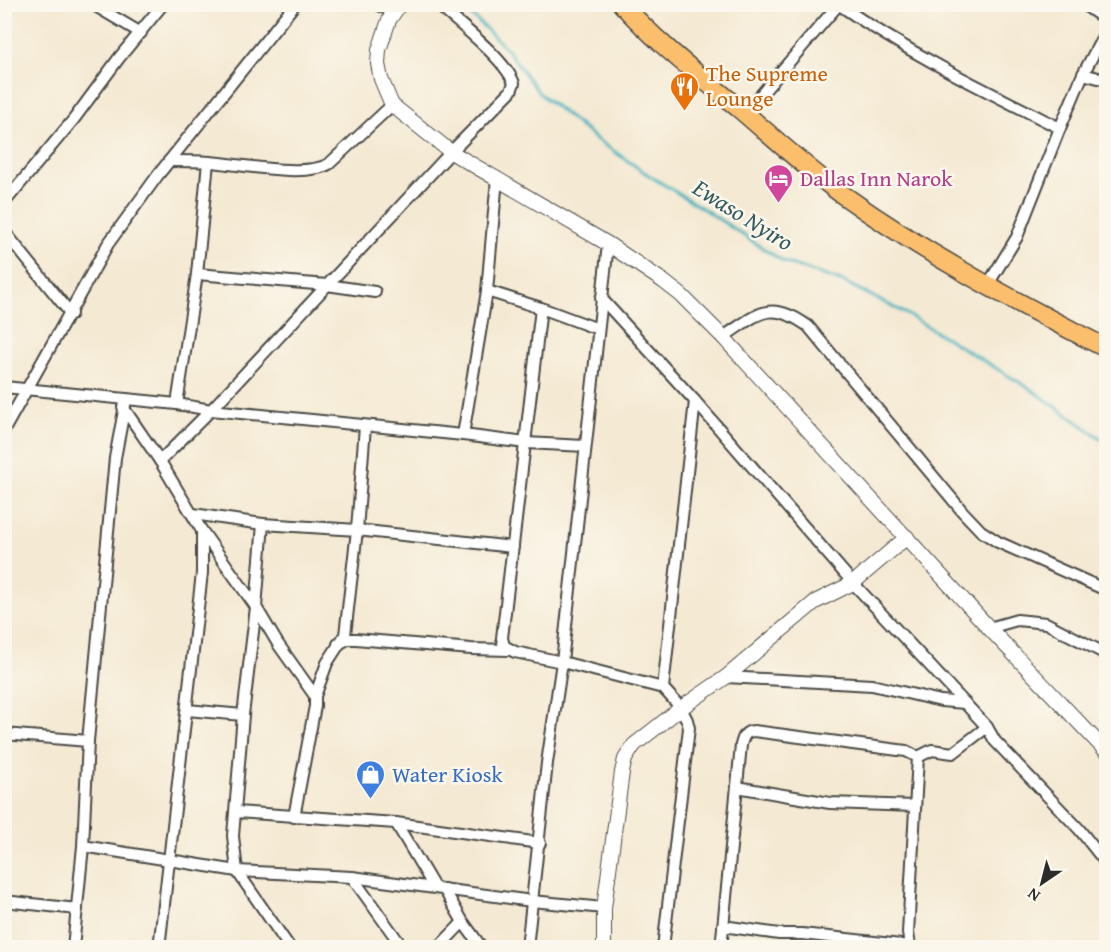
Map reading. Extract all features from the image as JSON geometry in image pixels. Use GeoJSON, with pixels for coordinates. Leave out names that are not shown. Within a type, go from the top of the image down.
{"type":"FeatureCollection","features":[{"type":"Feature","properties":{"kind":"highway"},"geometry":{"type":"LineString","coordinates":[[622,4],[669,51],[802,164],[846,198],[987,286],[1107,348]]}},
{"type":"Feature","properties":{"kind":"street"},"geometry":{"type":"LineString","coordinates":[[92,4],[141,33]]}},
{"type":"Feature","properties":{"kind":"street"},"geometry":{"type":"LineString","coordinates":[[4,203],[74,119],[163,4]]}},
{"type":"Feature","properties":{"kind":"street"},"geometry":{"type":"LineString","coordinates":[[4,430],[71,314],[108,244],[169,161],[295,4]]}},
{"type":"Feature","properties":{"kind":"street"},"geometry":{"type":"LineString","coordinates":[[378,4],[397,9],[388,20],[379,50],[378,64],[381,79],[392,105],[451,152],[608,244],[681,295],[723,337],[988,628],[1107,751]]}},
{"type":"Feature","properties":{"kind":"street"},"geometry":{"type":"LineString","coordinates":[[160,461],[211,410],[451,152],[512,91],[514,83],[511,74],[437,4]]}},
{"type":"Feature","properties":{"kind":"street"},"geometry":{"type":"LineString","coordinates":[[1083,4],[1107,20]]}},
{"type":"Feature","properties":{"kind":"street"},"geometry":{"type":"LineString","coordinates":[[742,112],[759,97],[839,5],[887,37],[937,66],[1059,128]]}},
{"type":"Feature","properties":{"kind":"street"},"geometry":{"type":"LineString","coordinates":[[987,286],[1017,237],[1059,128],[1083,74],[1107,31]]}},
{"type":"Feature","properties":{"kind":"street"},"geometry":{"type":"LineString","coordinates":[[1083,74],[1107,80]]}},
{"type":"Feature","properties":{"kind":"street"},"geometry":{"type":"LineString","coordinates":[[169,161],[296,170],[324,167],[392,105]]}},
{"type":"Feature","properties":{"kind":"street"},"geometry":{"type":"LineString","coordinates":[[177,404],[197,274],[208,162]]}},
{"type":"Feature","properties":{"kind":"street"},"geometry":{"type":"LineString","coordinates":[[463,435],[487,291],[497,178]]}},
{"type":"Feature","properties":{"kind":"street"},"geometry":{"type":"LineString","coordinates":[[4,231],[71,314]]}},
{"type":"Feature","properties":{"kind":"street"},"geometry":{"type":"LineString","coordinates":[[527,948],[547,763],[562,662],[608,244]]}},
{"type":"Feature","properties":{"kind":"street"},"geometry":{"type":"LineString","coordinates":[[197,274],[327,285],[375,292]]}},
{"type":"Feature","properties":{"kind":"street"},"geometry":{"type":"LineString","coordinates":[[487,291],[598,329]]}},
{"type":"Feature","properties":{"kind":"street"},"geometry":{"type":"LineString","coordinates":[[601,298],[695,401],[853,583],[987,727],[995,741],[1071,821],[1107,863]]}},
{"type":"Feature","properties":{"kind":"street"},"geometry":{"type":"LineString","coordinates":[[509,650],[504,646],[502,638],[541,308]]}},
{"type":"Feature","properties":{"kind":"street"},"geometry":{"type":"LineString","coordinates":[[723,337],[766,312],[784,312],[799,320],[808,326],[981,531],[1015,550],[1107,590]]}},
{"type":"Feature","properties":{"kind":"street"},"geometry":{"type":"LineString","coordinates":[[4,387],[125,403],[177,404],[211,410],[526,443],[585,446]]}},
{"type":"Feature","properties":{"kind":"street"},"geometry":{"type":"LineString","coordinates":[[663,688],[695,401]]}},
{"type":"Feature","properties":{"kind":"street"},"geometry":{"type":"LineString","coordinates":[[125,403],[202,531],[315,696]]}},
{"type":"Feature","properties":{"kind":"street"},"geometry":{"type":"LineString","coordinates":[[73,948],[83,846],[88,741],[115,458],[125,403]]}},
{"type":"Feature","properties":{"kind":"street"},"geometry":{"type":"LineString","coordinates":[[294,817],[315,696],[327,663],[345,635],[357,530],[365,426]]}},
{"type":"Feature","properties":{"kind":"street"},"geometry":{"type":"LineString","coordinates":[[193,514],[263,524],[357,530],[513,547]]}},
{"type":"Feature","properties":{"kind":"street"},"geometry":{"type":"LineString","coordinates":[[263,524],[233,836],[237,871],[290,948]]}},
{"type":"Feature","properties":{"kind":"street"},"geometry":{"type":"LineString","coordinates":[[159,948],[202,573],[202,531]]}},
{"type":"Feature","properties":{"kind":"street"},"geometry":{"type":"LineString","coordinates":[[604,948],[604,908],[624,759],[634,745],[681,708],[726,677],[815,602],[853,583],[907,537]]}},
{"type":"Feature","properties":{"kind":"street"},"geometry":{"type":"LineString","coordinates":[[988,628],[1017,620],[1046,623],[1107,654]]}},
{"type":"Feature","properties":{"kind":"street"},"geometry":{"type":"LineString","coordinates":[[338,644],[348,639],[509,650],[663,688],[681,708],[689,728],[663,948]]}},
{"type":"Feature","properties":{"kind":"street"},"geometry":{"type":"LineString","coordinates":[[726,677],[872,685],[941,701],[965,703]]}},
{"type":"Feature","properties":{"kind":"street"},"geometry":{"type":"LineString","coordinates":[[187,710],[243,715]]}},
{"type":"Feature","properties":{"kind":"street"},"geometry":{"type":"LineString","coordinates":[[721,948],[742,738],[750,731],[772,732],[906,752],[918,757],[932,750],[953,753],[987,727]]}},
{"type":"Feature","properties":{"kind":"street"},"geometry":{"type":"LineString","coordinates":[[4,734],[88,741]]}},
{"type":"Feature","properties":{"kind":"street"},"geometry":{"type":"LineString","coordinates":[[723,926],[911,947],[908,933],[918,757]]}},
{"type":"Feature","properties":{"kind":"street"},"geometry":{"type":"LineString","coordinates":[[737,787],[830,802],[915,806]]}},
{"type":"Feature","properties":{"kind":"street"},"geometry":{"type":"LineString","coordinates":[[236,812],[396,823],[540,843]]}},
{"type":"Feature","properties":{"kind":"street"},"geometry":{"type":"LineString","coordinates":[[396,823],[482,948]]}},
{"type":"Feature","properties":{"kind":"street"},"geometry":{"type":"LineString","coordinates":[[83,846],[237,871],[352,877],[532,901],[604,908]]}},
{"type":"Feature","properties":{"kind":"street"},"geometry":{"type":"LineString","coordinates":[[352,877],[404,948]]}},
{"type":"Feature","properties":{"kind":"street"},"geometry":{"type":"LineString","coordinates":[[4,901],[77,909]]}},
{"type":"Feature","properties":{"kind":"street"},"geometry":{"type":"LineString","coordinates":[[438,948],[463,922]]}},
{"type":"Feature","properties":{"kind":"waterway","name":"Ewaso Nyiro"},"geometry":{"type":"LineString","coordinates":[[460,4],[506,48],[539,93],[596,139],[650,176],[784,262],[844,282],[905,313],[1032,390],[1106,442]]}},
{"type":"Feature","properties":{"kind":"place","name":"The Supreme Lounge"},"geometry":{"type":"Point","coordinates":[685,112]}},
{"type":"Feature","properties":{"kind":"place","name":"Dallas Inn Narok"},"geometry":{"type":"Point","coordinates":[779,204]}},
{"type":"Feature","properties":{"kind":"place","name":"Water Kiosk"},"geometry":{"type":"Point","coordinates":[371,800]}}]}
